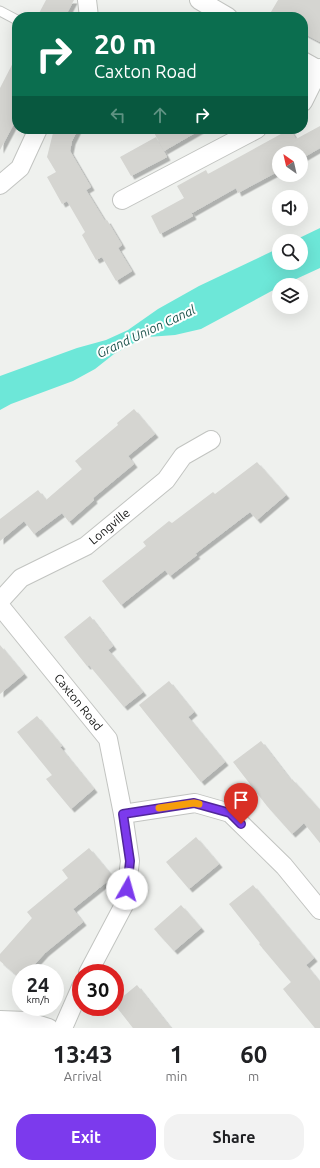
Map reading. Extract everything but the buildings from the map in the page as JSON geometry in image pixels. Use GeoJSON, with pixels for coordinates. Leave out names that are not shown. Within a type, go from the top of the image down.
{"type":"FeatureCollection","features":[{"type":"Feature","properties":{"kind":"street"},"geometry":{"type":"LineString","coordinates":[[87,0],[88,12]]}},
{"type":"Feature","properties":{"kind":"street"},"geometry":{"type":"LineString","coordinates":[[199,0],[219,12]]}},
{"type":"Feature","properties":{"kind":"street"},"geometry":{"type":"LineString","coordinates":[[308,64],[319,69],[308,92]]}},
{"type":"Feature","properties":{"kind":"street"},"geometry":{"type":"LineString","coordinates":[[0,185],[20,168],[36,134]]}},
{"type":"Feature","properties":{"kind":"street"},"geometry":{"type":"LineString","coordinates":[[122,200],[247,134]]}},
{"type":"Feature","properties":{"kind":"street","name":"Longville"},"geometry":{"type":"LineString","coordinates":[[0,601],[22,578],[86,546],[166,480],[183,456],[211,440]]}},
{"type":"Feature","properties":{"kind":"street","name":"Caxton Road"},"geometry":{"type":"LineString","coordinates":[[0,606],[108,739],[123,814],[130,861],[125,903],[93,964]]}},
{"type":"Feature","properties":{"kind":"street"},"geometry":{"type":"LineString","coordinates":[[123,814],[194,803],[230,813],[284,866],[320,910]]}},
{"type":"Feature","properties":{"kind":"street"},"geometry":{"type":"LineString","coordinates":[[63,1028],[72,1008]]}},
{"type":"Feature","properties":{"kind":"street"},"geometry":{"type":"LineString","coordinates":[[0,1020],[26,1021],[50,1028]]}},
{"type":"Feature","properties":{"kind":"lane"},"geometry":{"type":"LineString","coordinates":[[0,11],[12,17]]}},
{"type":"Feature","properties":{"kind":"water","name":"Grand Union Canal"},"geometry":{"type":"Polygon","coordinates":[[[320,228],[320,268],[298,278],[272,278],[272,291],[201,329],[175,335],[148,337],[114,354],[95,369],[73,381],[11,404],[0,410],[0,376],[77,348],[106,340],[128,330],[158,309],[199,286],[272,251],[272,270],[308,270],[308,234],[320,228]]]}},
{"type":"Feature","properties":{"kind":"slow traffic"},"geometry":{"type":"LineString","coordinates":[[159,808],[194,803],[199,804]]}},
{"type":"Feature","properties":{"kind":"route"},"geometry":{"type":"LineString","coordinates":[[127,889],[130,861],[123,814],[194,803],[230,813],[241,824]]}}]}
